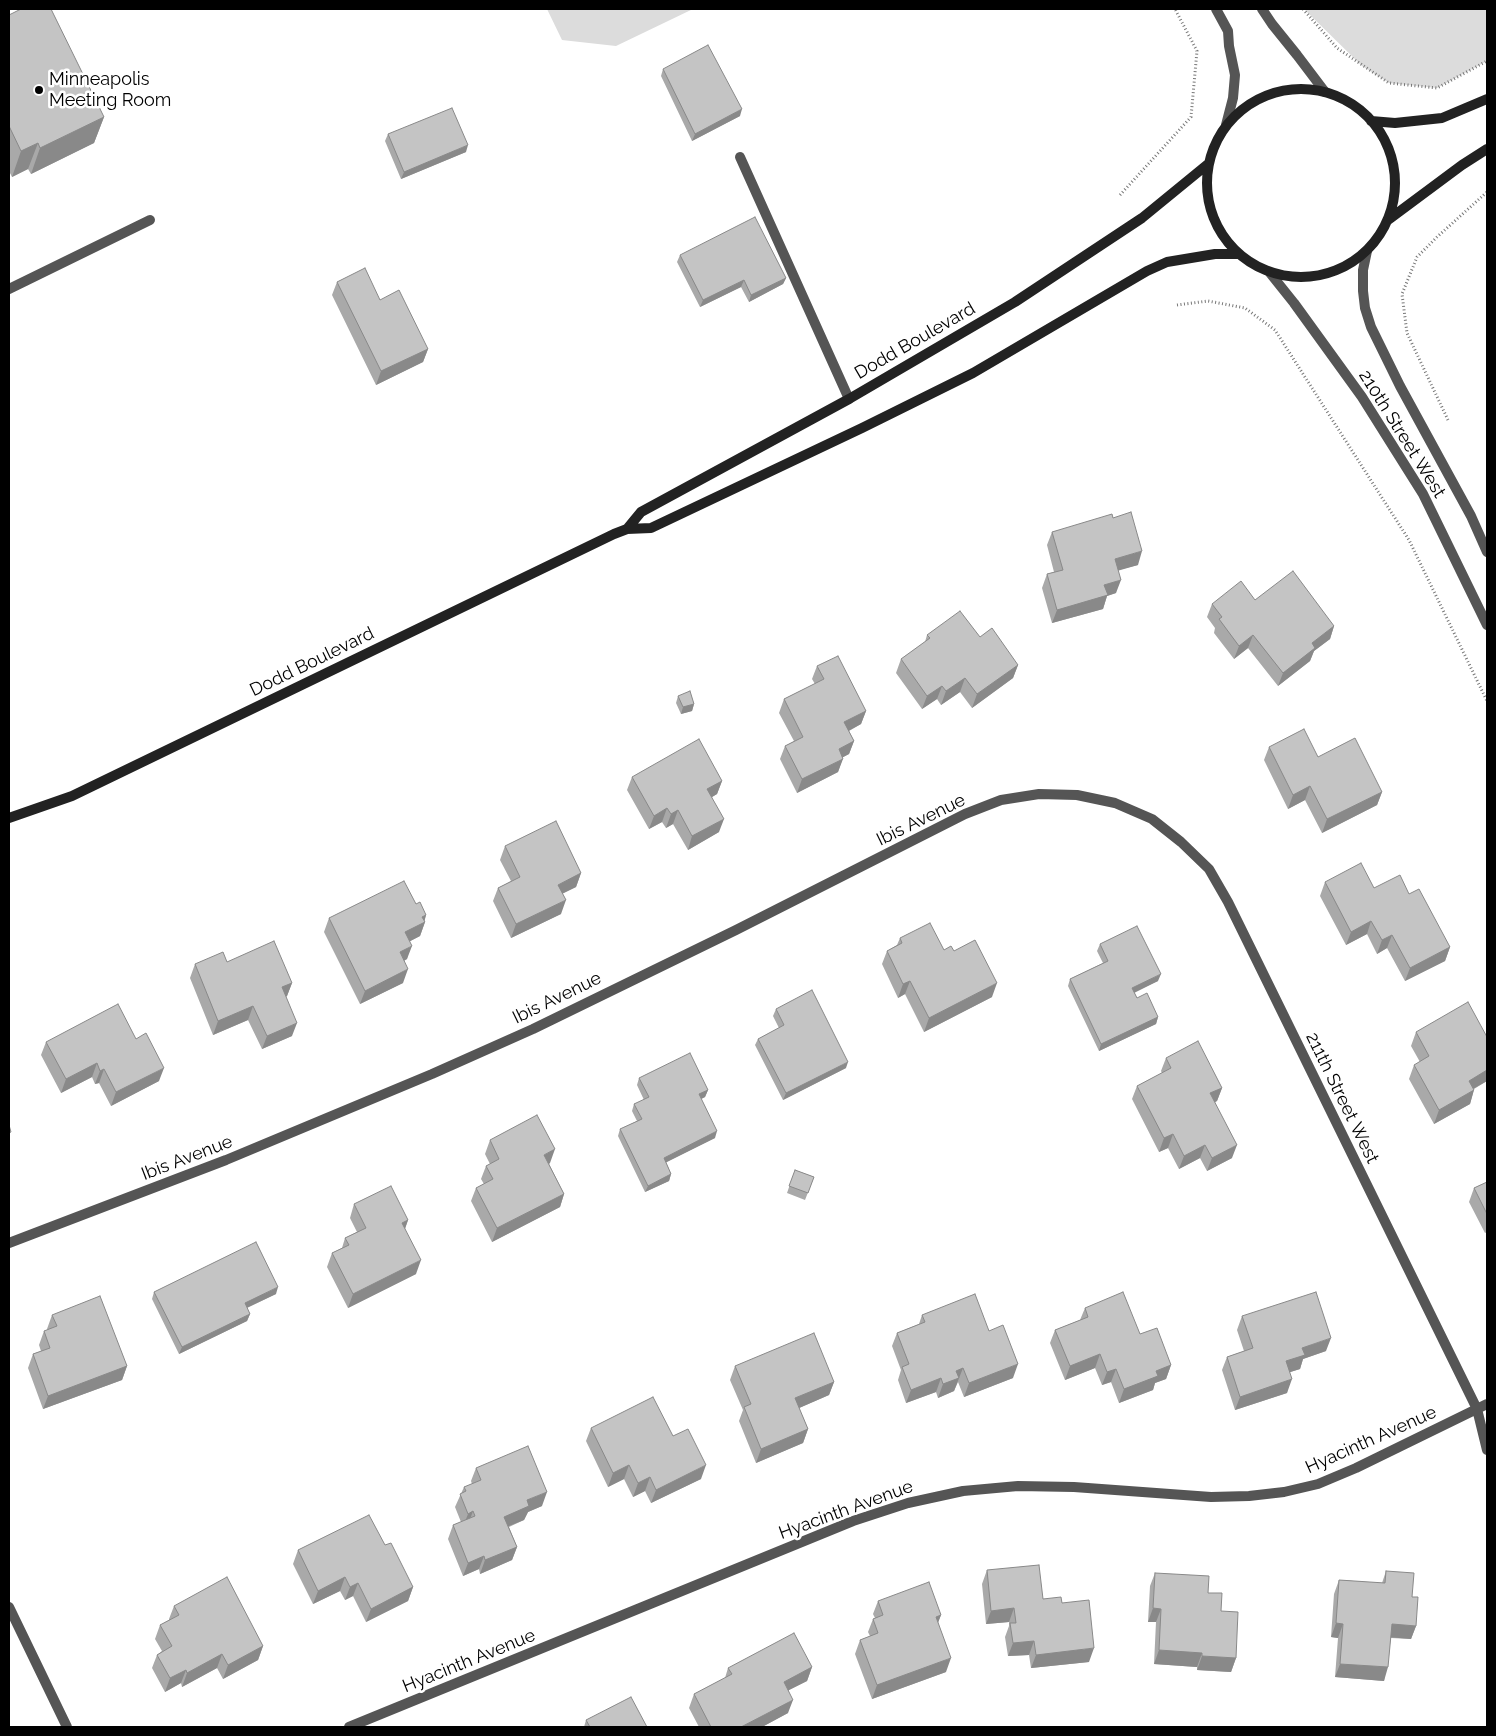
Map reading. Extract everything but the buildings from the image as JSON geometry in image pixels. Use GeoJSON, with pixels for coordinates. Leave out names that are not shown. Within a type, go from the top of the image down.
{"type":"FeatureCollection","features":[{"type":"Feature","properties":{"kind":"main road"},"geometry":{"type":"LineString","coordinates":[[1295,89],[1325,92],[1348,102],[1372,121],[1385,142],[1394,172],[1394,196],[1388,220],[1379,236],[1367,251],[1342,269],[1325,275],[1306,278],[1270,273],[1253,265],[1238,254],[1222,235],[1211,213],[1207,189],[1208,164],[1213,146],[1226,125],[1243,108],[1270,94],[1295,89]]}},
{"type":"Feature","properties":{"kind":"main road"},"geometry":{"type":"LineString","coordinates":[[1372,121],[1395,123],[1442,118],[1487,99]]}},
{"type":"Feature","properties":{"kind":"main road"},"geometry":{"type":"LineString","coordinates":[[1388,220],[1462,165],[1487,149]]}},
{"type":"Feature","properties":{"kind":"main road","name":"Dodd Boulevard"},"geometry":{"type":"LineString","coordinates":[[9,818],[72,796],[628,528],[641,512],[848,399],[1015,302],[1142,218],[1208,164]]}},
{"type":"Feature","properties":{"kind":"main road","name":"Dodd Boulevard"},"geometry":{"type":"LineString","coordinates":[[628,528],[651,528],[862,428],[973,373],[1147,271],[1167,262],[1215,254],[1238,254]]}},
{"type":"Feature","properties":{"kind":"street"},"geometry":{"type":"LineString","coordinates":[[1216,9],[1228,31],[1235,75],[1233,98],[1226,125]]}},
{"type":"Feature","properties":{"kind":"street"},"geometry":{"type":"LineString","coordinates":[[1262,9],[1325,92]]}},
{"type":"Feature","properties":{"kind":"street"},"geometry":{"type":"LineString","coordinates":[[740,157],[848,399]]}},
{"type":"Feature","properties":{"kind":"street"},"geometry":{"type":"LineString","coordinates":[[9,289],[150,220]]}},
{"type":"Feature","properties":{"kind":"street","name":"210th Street West"},"geometry":{"type":"LineString","coordinates":[[1367,251],[1363,270],[1362,291],[1371,327],[1400,386],[1471,516],[1487,552]]}},
{"type":"Feature","properties":{"kind":"street","name":"210th Street West"},"geometry":{"type":"LineString","coordinates":[[1270,273],[1362,397],[1418,486],[1487,625]]}},
{"type":"Feature","properties":{"kind":"street","name":"Ibis Avenue"},"geometry":{"type":"LineString","coordinates":[[9,1243],[226,1160],[440,1070],[533,1028],[710,943],[966,814],[1001,800],[1039,794],[1077,795],[1116,803]]}},
{"type":"Feature","properties":{"kind":"street","name":"211th Street West"},"geometry":{"type":"LineString","coordinates":[[1116,803],[1152,819],[1181,842],[1209,869],[1228,902],[1477,1409],[1487,1450]]}},
{"type":"Feature","properties":{"kind":"street","name":"Hyacinth Avenue"},"geometry":{"type":"LineString","coordinates":[[349,1727],[854,1521],[908,1503],[963,1491],[1018,1486],[1074,1487],[1211,1497],[1249,1496],[1284,1492],[1318,1484],[1356,1468],[1487,1404]]}},
{"type":"Feature","properties":{"kind":"street"},"geometry":{"type":"LineString","coordinates":[[9,1607],[66,1727]]}},
{"type":"Feature","properties":{"kind":"path"},"geometry":{"type":"LineString","coordinates":[[1120,195],[1191,117],[1197,51],[1175,9]]}},
{"type":"Feature","properties":{"kind":"path"},"geometry":{"type":"LineString","coordinates":[[1303,9],[1337,48],[1389,83],[1437,88],[1487,61]]}},
{"type":"Feature","properties":{"kind":"path"},"geometry":{"type":"LineString","coordinates":[[1407,333],[1402,294],[1417,257],[1487,192]]}},
{"type":"Feature","properties":{"kind":"path"},"geometry":{"type":"LineString","coordinates":[[1177,305],[1208,301],[1246,308],[1274,330],[1409,540],[1487,701]]}},
{"type":"Feature","properties":{"kind":"shaded area"},"geometry":{"type":"Polygon","coordinates":[[[547,9],[693,9],[616,46],[562,40],[547,9]]]}},
{"type":"Feature","properties":{"kind":"shaded area"},"geometry":{"type":"Polygon","coordinates":[[[1304,9],[1487,9],[1487,61],[1437,88],[1389,83],[1362,66],[1304,9]]]}},
{"type":"Feature","properties":{"kind":"place","name":"Minneapolis Meeting Room"},"geometry":{"type":"Point","coordinates":[39,90]}}]}
